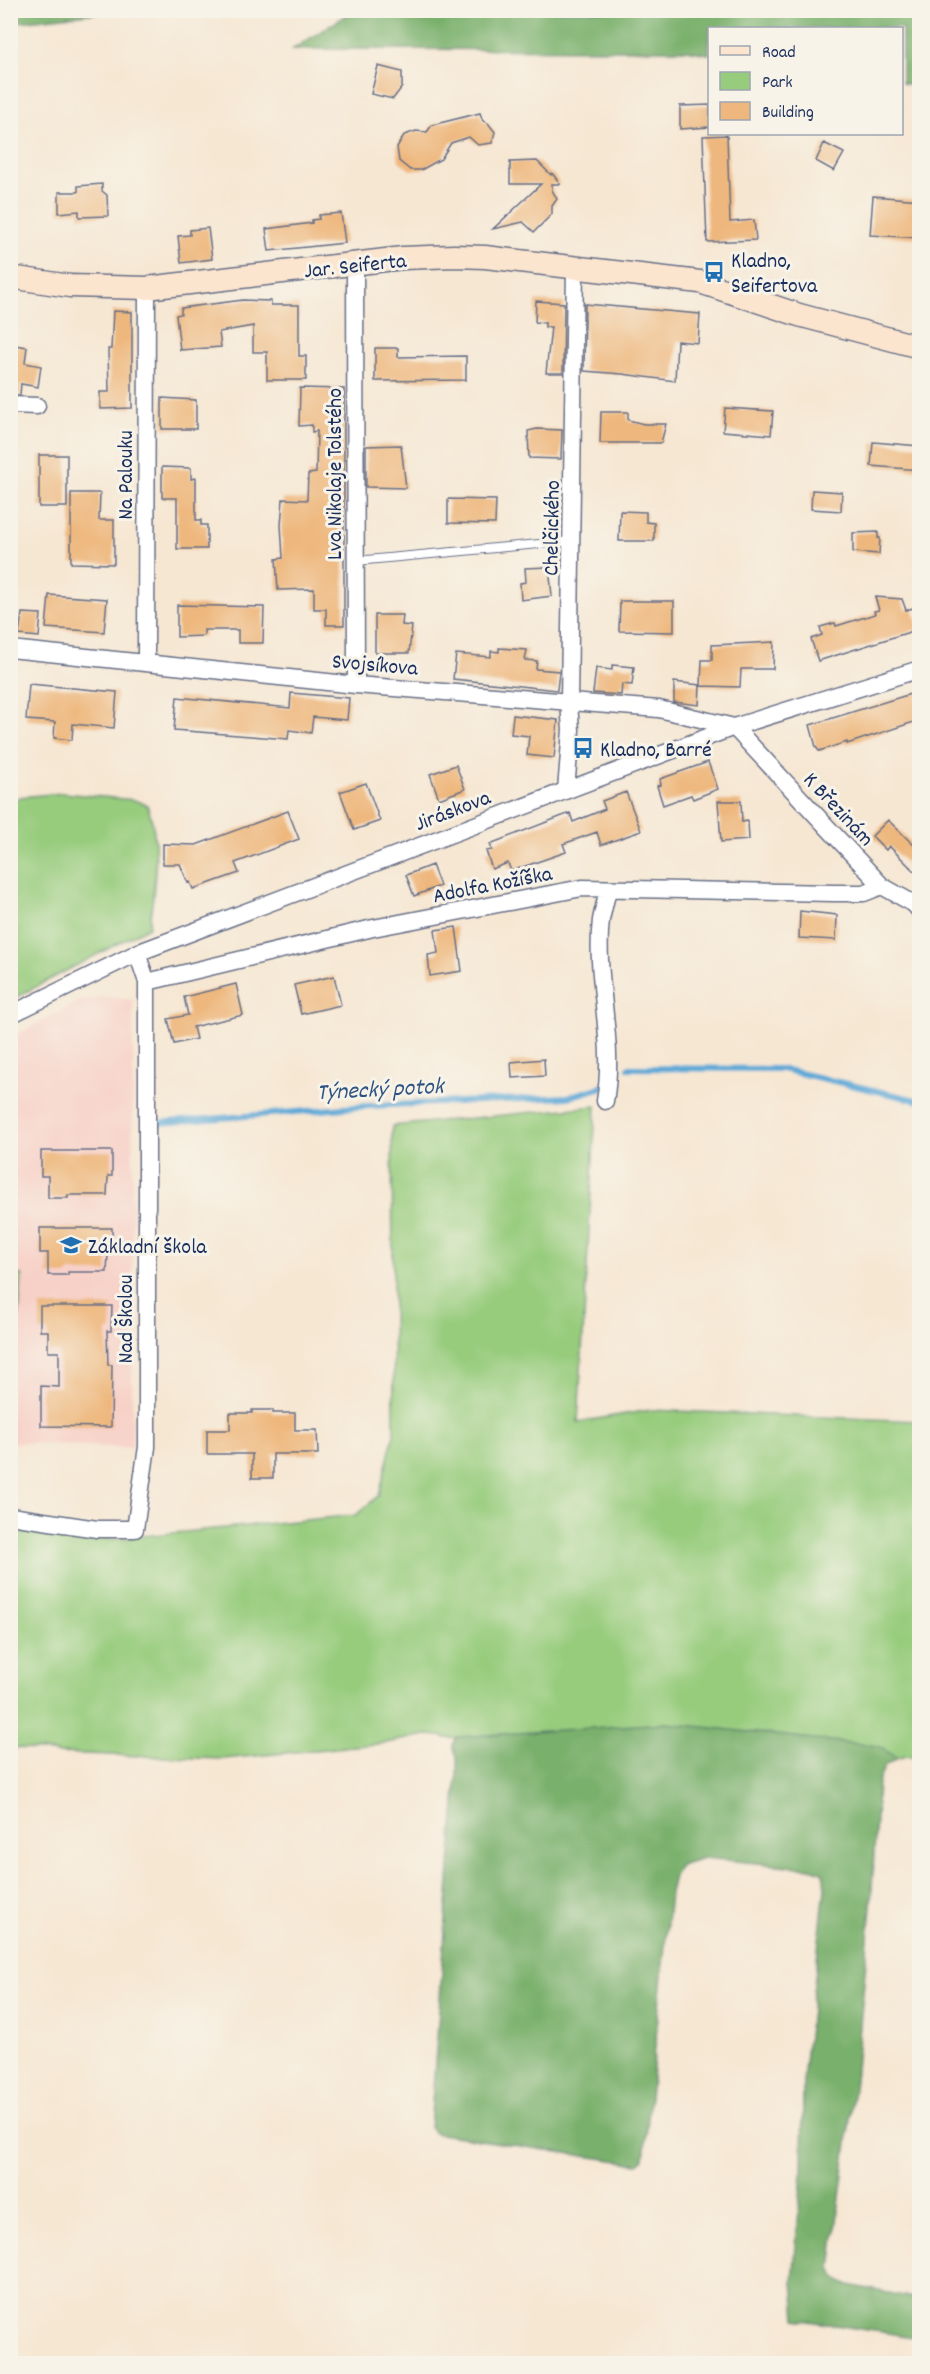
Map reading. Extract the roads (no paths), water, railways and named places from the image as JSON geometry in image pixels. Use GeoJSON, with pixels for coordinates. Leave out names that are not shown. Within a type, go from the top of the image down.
{"type":"FeatureCollection","features":[{"type":"Feature","properties":{"kind":"street","name":"Jar. Seiferta"},"geometry":{"type":"LineString","coordinates":[[10,277],[70,286],[147,288],[355,263],[454,256],[700,282],[799,315],[920,347]]}},
{"type":"Feature","properties":{"kind":"street","name":"Lva Nikolaje Tolstého"},"geometry":{"type":"LineString","coordinates":[[355,263],[356,685]]}},
{"type":"Feature","properties":{"kind":"street","name":"Chelčického"},"geometry":{"type":"LineString","coordinates":[[566,790],[571,730],[569,703],[575,267]]}},
{"type":"Feature","properties":{"kind":"street","name":"Na Palouku"},"geometry":{"type":"LineString","coordinates":[[146,663],[147,288]]}},
{"type":"Feature","properties":{"kind":"street"},"geometry":{"type":"LineString","coordinates":[[10,405],[37,406]]}},
{"type":"Feature","properties":{"kind":"street","name":"Svojsíkova"},"geometry":{"type":"LineString","coordinates":[[10,649],[356,685],[659,709],[734,727]]}},
{"type":"Feature","properties":{"kind":"street","name":"Jiráskova"},"geometry":{"type":"LineString","coordinates":[[10,1015],[137,953],[734,727],[920,669]]}},
{"type":"Feature","properties":{"kind":"street","name":"K Březinám"},"geometry":{"type":"LineString","coordinates":[[734,727],[882,886],[914,904],[920,911]]}},
{"type":"Feature","properties":{"kind":"street","name":"Adolfa Kožíška"},"geometry":{"type":"LineString","coordinates":[[147,982],[373,928],[582,888],[864,893],[882,886]]}},
{"type":"Feature","properties":{"kind":"street"},"geometry":{"type":"LineString","coordinates":[[605,1101],[610,1074],[601,955],[601,921],[608,889]]}},
{"type":"Feature","properties":{"kind":"street"},"geometry":{"type":"LineString","coordinates":[[137,953],[147,982]]}},
{"type":"Feature","properties":{"kind":"street","name":"Nad Školou"},"geometry":{"type":"LineString","coordinates":[[10,1516],[97,1529],[135,1529],[147,1447],[147,982]]}},
{"type":"Feature","properties":{"kind":"lane"},"geometry":{"type":"LineString","coordinates":[[356,561],[572,541]]}},
{"type":"Feature","properties":{"kind":"waterway","name":"Týnecký potok"},"geometry":{"type":"LineString","coordinates":[[629,1068],[782,1069],[920,1101]]}},
{"type":"Feature","properties":{"kind":"waterway","name":"Týnecký potok"},"geometry":{"type":"LineString","coordinates":[[159,1123],[369,1106],[568,1097],[602,1087]]}},
{"type":"Feature","properties":{"kind":"place","name":"Kladno, Seifertova"},"geometry":{"type":"Point","coordinates":[714,272]}},
{"type":"Feature","properties":{"kind":"place","name":"Kladno, Barré"},"geometry":{"type":"Point","coordinates":[583,748]}},
{"type":"Feature","properties":{"kind":"place","name":"Základní škola"},"geometry":{"type":"Point","coordinates":[71,1245]}}]}
